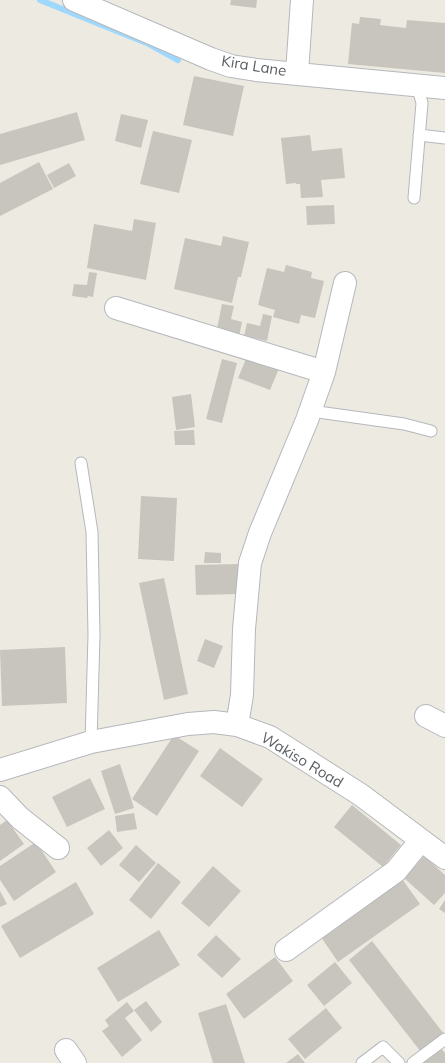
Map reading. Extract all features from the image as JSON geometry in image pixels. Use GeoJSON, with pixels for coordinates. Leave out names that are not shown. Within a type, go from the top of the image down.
{"type":"FeatureCollection","features":[{"type":"Feature","properties":{"kind":"street","name":"Kira Lane"},"geometry":{"type":"LineString","coordinates":[[74,0],[211,59],[231,66],[256,70],[445,88]]}},
{"type":"Feature","properties":{"kind":"street"},"geometry":{"type":"LineString","coordinates":[[297,73],[302,0]]}},
{"type":"Feature","properties":{"kind":"street"},"geometry":{"type":"LineString","coordinates":[[237,725],[242,695],[244,629],[250,563],[260,533],[311,411],[324,372],[345,283]]}},
{"type":"Feature","properties":{"kind":"street"},"geometry":{"type":"LineString","coordinates":[[116,308],[324,372]]}},
{"type":"Feature","properties":{"kind":"street"},"geometry":{"type":"LineString","coordinates":[[426,716],[445,726]]}},
{"type":"Feature","properties":{"kind":"street","name":"Wakiso Road"},"geometry":{"type":"LineString","coordinates":[[0,770],[91,742],[188,724],[214,722],[237,725],[270,737],[361,795],[445,858]]}},
{"type":"Feature","properties":{"kind":"street"},"geometry":{"type":"LineString","coordinates":[[0,797],[20,818],[58,848]]}},
{"type":"Feature","properties":{"kind":"street"},"geometry":{"type":"LineString","coordinates":[[286,950],[396,871],[421,840]]}},
{"type":"Feature","properties":{"kind":"lane"},"geometry":{"type":"LineString","coordinates":[[414,198],[422,104],[417,85]]}},
{"type":"Feature","properties":{"kind":"lane"},"geometry":{"type":"LineString","coordinates":[[419,135],[445,138]]}},
{"type":"Feature","properties":{"kind":"lane"},"geometry":{"type":"LineString","coordinates":[[311,411],[404,424],[431,431]]}},
{"type":"Feature","properties":{"kind":"lane"},"geometry":{"type":"LineString","coordinates":[[81,463],[92,532],[94,636],[91,742]]}},
{"type":"Feature","properties":{"kind":"lane"},"geometry":{"type":"LineString","coordinates":[[413,1063],[445,1039]]}},
{"type":"Feature","properties":{"kind":"lane"},"geometry":{"type":"LineString","coordinates":[[362,1063],[383,1047],[399,1063]]}},
{"type":"Feature","properties":{"kind":"building"},"geometry":{"type":"Polygon","coordinates":[[[231,0],[257,0],[256,8],[230,5],[231,0]]]}},
{"type":"Feature","properties":{"kind":"building"},"geometry":{"type":"Polygon","coordinates":[[[360,17],[381,19],[380,25],[406,28],[407,20],[445,23],[445,73],[348,64],[352,23],[359,24],[360,17]]]}},
{"type":"Feature","properties":{"kind":"building"},"geometry":{"type":"Polygon","coordinates":[[[194,76],[244,86],[233,136],[183,125],[194,76]]]}},
{"type":"Feature","properties":{"kind":"building"},"geometry":{"type":"Polygon","coordinates":[[[77,112],[85,140],[0,165],[0,134],[77,112]]]}},
{"type":"Feature","properties":{"kind":"building"},"geometry":{"type":"Polygon","coordinates":[[[121,114],[148,120],[141,148],[115,141],[121,114]]]}},
{"type":"Feature","properties":{"kind":"building"},"geometry":{"type":"Polygon","coordinates":[[[153,131],[192,140],[179,193],[140,184],[153,131]]]}},
{"type":"Feature","properties":{"kind":"building"},"geometry":{"type":"Polygon","coordinates":[[[310,135],[312,151],[342,148],[345,178],[321,180],[323,197],[301,198],[300,184],[286,184],[281,138],[310,135]]]}},
{"type":"Feature","properties":{"kind":"building"},"geometry":{"type":"Polygon","coordinates":[[[39,162],[53,189],[0,216],[0,183],[39,162]]]}},
{"type":"Feature","properties":{"kind":"building"},"geometry":{"type":"Polygon","coordinates":[[[69,163],[76,176],[54,188],[47,175],[69,163]]]}},
{"type":"Feature","properties":{"kind":"building"},"geometry":{"type":"Polygon","coordinates":[[[334,205],[335,224],[307,225],[306,206],[334,205]]]}},
{"type":"Feature","properties":{"kind":"building"},"geometry":{"type":"Polygon","coordinates":[[[134,219],[156,223],[146,280],[87,268],[94,224],[132,231],[134,219]]]}},
{"type":"Feature","properties":{"kind":"building"},"geometry":{"type":"Polygon","coordinates":[[[223,236],[249,242],[241,277],[238,277],[232,303],[174,289],[185,238],[221,246],[223,236]]]}},
{"type":"Feature","properties":{"kind":"building"},"geometry":{"type":"Polygon","coordinates":[[[286,265],[312,272],[311,278],[324,281],[315,318],[301,315],[299,324],[273,317],[275,310],[258,305],[267,268],[284,272],[286,265]]]}},
{"type":"Feature","properties":{"kind":"building"},"geometry":{"type":"Polygon","coordinates":[[[89,272],[97,273],[93,297],[88,296],[87,298],[72,296],[74,284],[87,285],[89,272]]]}},
{"type":"Feature","properties":{"kind":"building"},"geometry":{"type":"Polygon","coordinates":[[[222,304],[234,306],[231,319],[242,322],[239,337],[217,329],[222,304]]]}},
{"type":"Feature","properties":{"kind":"building"},"geometry":{"type":"Polygon","coordinates":[[[263,314],[272,316],[267,341],[244,336],[247,323],[260,326],[263,314]]]}},
{"type":"Feature","properties":{"kind":"building"},"geometry":{"type":"Polygon","coordinates":[[[248,354],[280,366],[270,390],[238,378],[248,354]]]}},
{"type":"Feature","properties":{"kind":"building"},"geometry":{"type":"Polygon","coordinates":[[[222,359],[237,363],[222,423],[206,419],[222,359]]]}},
{"type":"Feature","properties":{"kind":"building"},"geometry":{"type":"Polygon","coordinates":[[[191,394],[195,427],[176,430],[172,397],[191,394]]]}},
{"type":"Feature","properties":{"kind":"building"},"geometry":{"type":"Polygon","coordinates":[[[194,430],[195,445],[175,445],[174,431],[194,430]]]}},
{"type":"Feature","properties":{"kind":"building"},"geometry":{"type":"Polygon","coordinates":[[[141,496],[177,498],[174,561],[138,559],[141,496]]]}},
{"type":"Feature","properties":{"kind":"building"},"geometry":{"type":"Polygon","coordinates":[[[205,552],[221,553],[221,563],[204,563],[205,552]]]}},
{"type":"Feature","properties":{"kind":"building"},"geometry":{"type":"Polygon","coordinates":[[[240,564],[240,594],[196,595],[195,565],[240,564]]]}},
{"type":"Feature","properties":{"kind":"building"},"geometry":{"type":"Polygon","coordinates":[[[164,578],[188,694],[164,700],[139,583],[164,578]]]}},
{"type":"Feature","properties":{"kind":"building"},"geometry":{"type":"Polygon","coordinates":[[[205,639],[223,646],[214,668],[197,661],[205,639]]]}},
{"type":"Feature","properties":{"kind":"building"},"geometry":{"type":"Polygon","coordinates":[[[65,647],[67,703],[2,706],[0,650],[65,647]]]}},
{"type":"Feature","properties":{"kind":"building"},"geometry":{"type":"Polygon","coordinates":[[[174,735],[199,751],[157,816],[132,799],[174,735]]]}},
{"type":"Feature","properties":{"kind":"building"},"geometry":{"type":"Polygon","coordinates":[[[220,748],[263,779],[242,807],[200,776],[220,748]]]}},
{"type":"Feature","properties":{"kind":"building"},"geometry":{"type":"Polygon","coordinates":[[[120,764],[134,808],[115,814],[101,771],[120,764]]]}},
{"type":"Feature","properties":{"kind":"building"},"geometry":{"type":"Polygon","coordinates":[[[90,778],[105,809],[67,827],[52,797],[90,778]]]}},
{"type":"Feature","properties":{"kind":"building"},"geometry":{"type":"Polygon","coordinates":[[[352,805],[401,845],[383,867],[334,827],[352,805]]]}},
{"type":"Feature","properties":{"kind":"building"},"geometry":{"type":"Polygon","coordinates":[[[134,813],[137,829],[117,832],[115,816],[134,813]]]}},
{"type":"Feature","properties":{"kind":"building"},"geometry":{"type":"Polygon","coordinates":[[[7,820],[24,844],[0,861],[0,825],[7,820]]]}},
{"type":"Feature","properties":{"kind":"building"},"geometry":{"type":"Polygon","coordinates":[[[109,830],[123,848],[101,866],[87,848],[109,830]]]}},
{"type":"Feature","properties":{"kind":"building"},"geometry":{"type":"Polygon","coordinates":[[[36,842],[56,872],[14,901],[0,880],[0,866],[36,842]]]}},
{"type":"Feature","properties":{"kind":"building"},"geometry":{"type":"Polygon","coordinates":[[[136,845],[156,863],[139,882],[119,865],[136,845]]]}},
{"type":"Feature","properties":{"kind":"building"},"geometry":{"type":"Polygon","coordinates":[[[424,856],[445,875],[445,893],[434,905],[404,878],[424,856]]]}},
{"type":"Feature","properties":{"kind":"building"},"geometry":{"type":"Polygon","coordinates":[[[158,863],[181,882],[151,919],[129,900],[158,863]]]}},
{"type":"Feature","properties":{"kind":"building"},"geometry":{"type":"Polygon","coordinates":[[[213,866],[241,891],[209,927],[181,903],[213,866]]]}},
{"type":"Feature","properties":{"kind":"building"},"geometry":{"type":"Polygon","coordinates":[[[402,879],[420,904],[338,962],[321,937],[402,879]]]}},
{"type":"Feature","properties":{"kind":"building"},"geometry":{"type":"Polygon","coordinates":[[[76,882],[94,914],[20,958],[1,926],[76,882]]]}},
{"type":"Feature","properties":{"kind":"building"},"geometry":{"type":"Polygon","coordinates":[[[0,891],[7,904],[0,907],[0,891]]]}},
{"type":"Feature","properties":{"kind":"building"},"geometry":{"type":"Polygon","coordinates":[[[445,900],[445,913],[439,909],[445,900]]]}},
{"type":"Feature","properties":{"kind":"building"},"geometry":{"type":"Polygon","coordinates":[[[159,930],[180,965],[118,1002],[97,968],[159,930]]]}},
{"type":"Feature","properties":{"kind":"building"},"geometry":{"type":"Polygon","coordinates":[[[216,935],[241,959],[222,978],[197,955],[216,935]]]}},
{"type":"Feature","properties":{"kind":"building"},"geometry":{"type":"Polygon","coordinates":[[[372,941],[444,1034],[421,1052],[349,960],[372,941]]]}},
{"type":"Feature","properties":{"kind":"building"},"geometry":{"type":"Polygon","coordinates":[[[275,957],[293,981],[244,1019],[226,994],[275,957]]]}},
{"type":"Feature","properties":{"kind":"building"},"geometry":{"type":"Polygon","coordinates":[[[335,962],[352,983],[324,1006],[307,985],[335,962]]]}},
{"type":"Feature","properties":{"kind":"building"},"geometry":{"type":"Polygon","coordinates":[[[146,1001],[162,1022],[151,1032],[134,1010],[146,1001]]]}},
{"type":"Feature","properties":{"kind":"building"},"geometry":{"type":"Polygon","coordinates":[[[127,1002],[134,1011],[125,1018],[142,1040],[122,1057],[102,1031],[109,1026],[105,1020],[127,1002]]]}},
{"type":"Feature","properties":{"kind":"building"},"geometry":{"type":"Polygon","coordinates":[[[226,1004],[245,1063],[213,1063],[198,1013],[226,1004]]]}},
{"type":"Feature","properties":{"kind":"building"},"geometry":{"type":"Polygon","coordinates":[[[326,1008],[342,1028],[305,1059],[288,1039],[326,1008]]]}},
{"type":"Feature","properties":{"kind":"building"},"geometry":{"type":"Polygon","coordinates":[[[439,1046],[445,1053],[445,1063],[424,1063],[421,1060],[439,1046]]]}},
{"type":"Feature","properties":{"kind":"building"},"geometry":{"type":"Polygon","coordinates":[[[298,1054],[305,1063],[286,1063],[298,1054]]]}},
{"type":"Feature","properties":{"kind":"waterway"},"geometry":{"type":"LineString","coordinates":[[40,0],[149,44],[178,60]]}}]}
